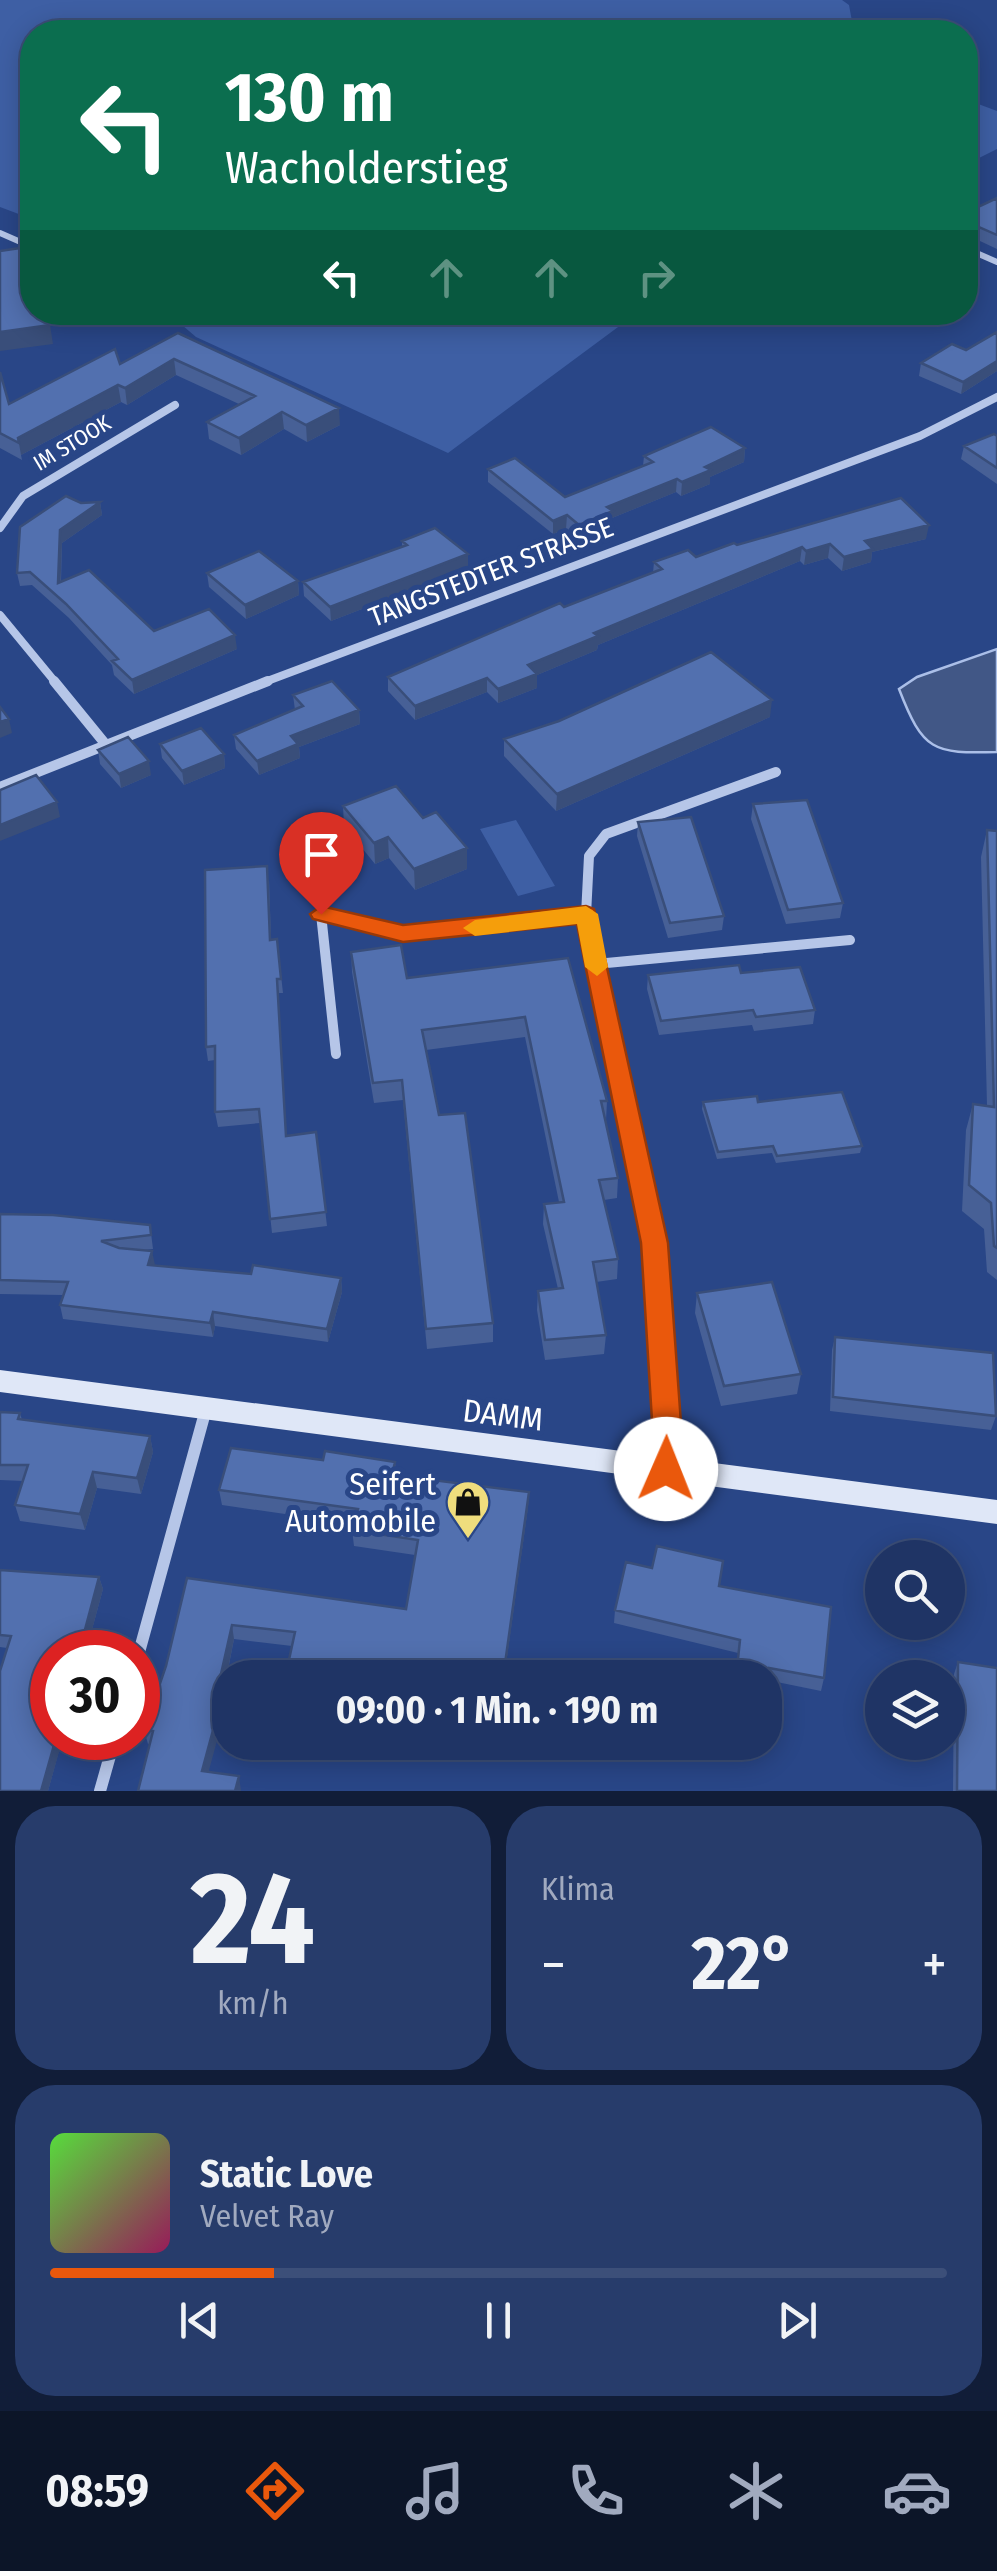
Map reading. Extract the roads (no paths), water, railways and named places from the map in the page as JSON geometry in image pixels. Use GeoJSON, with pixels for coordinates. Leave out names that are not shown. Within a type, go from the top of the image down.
{"type":"FeatureCollection","features":[{"type":"Feature","properties":{"kind":"main road","name":"DAMM"},"geometry":{"type":"LineString","coordinates":[[0,1381],[997,1512]]}},
{"type":"Feature","properties":{"kind":"street","name":"TANGSTEDTER STRASSE"},"geometry":{"type":"LineString","coordinates":[[0,788],[329,657],[920,436],[997,398]]}},
{"type":"Feature","properties":{"kind":"street","name":"IM STOOK"},"geometry":{"type":"LineString","coordinates":[[0,528],[23,496],[175,405]]}},
{"type":"Feature","properties":{"kind":"street"},"geometry":{"type":"LineString","coordinates":[[0,615],[107,746]]}},
{"type":"Feature","properties":{"kind":"street"},"geometry":{"type":"LineString","coordinates":[[666,1469],[668,1437],[655,1243],[586,914],[589,856],[606,834],[776,772]]}},
{"type":"Feature","properties":{"kind":"street"},"geometry":{"type":"LineString","coordinates":[[336,1054],[321,914],[403,934],[586,914]]}},
{"type":"Feature","properties":{"kind":"street"},"geometry":{"type":"LineString","coordinates":[[596,964],[850,940]]}},
{"type":"Feature","properties":{"kind":"street"},"geometry":{"type":"LineString","coordinates":[[145,1630],[206,1409]]}},
{"type":"Feature","properties":{"kind":"street"},"geometry":{"type":"LineString","coordinates":[[100,1791],[109,1760]]}},
{"type":"Feature","properties":{"kind":"place","name":"Seifert Automobile"},"geometry":{"type":"Point","coordinates":[468,1540]}}]}
